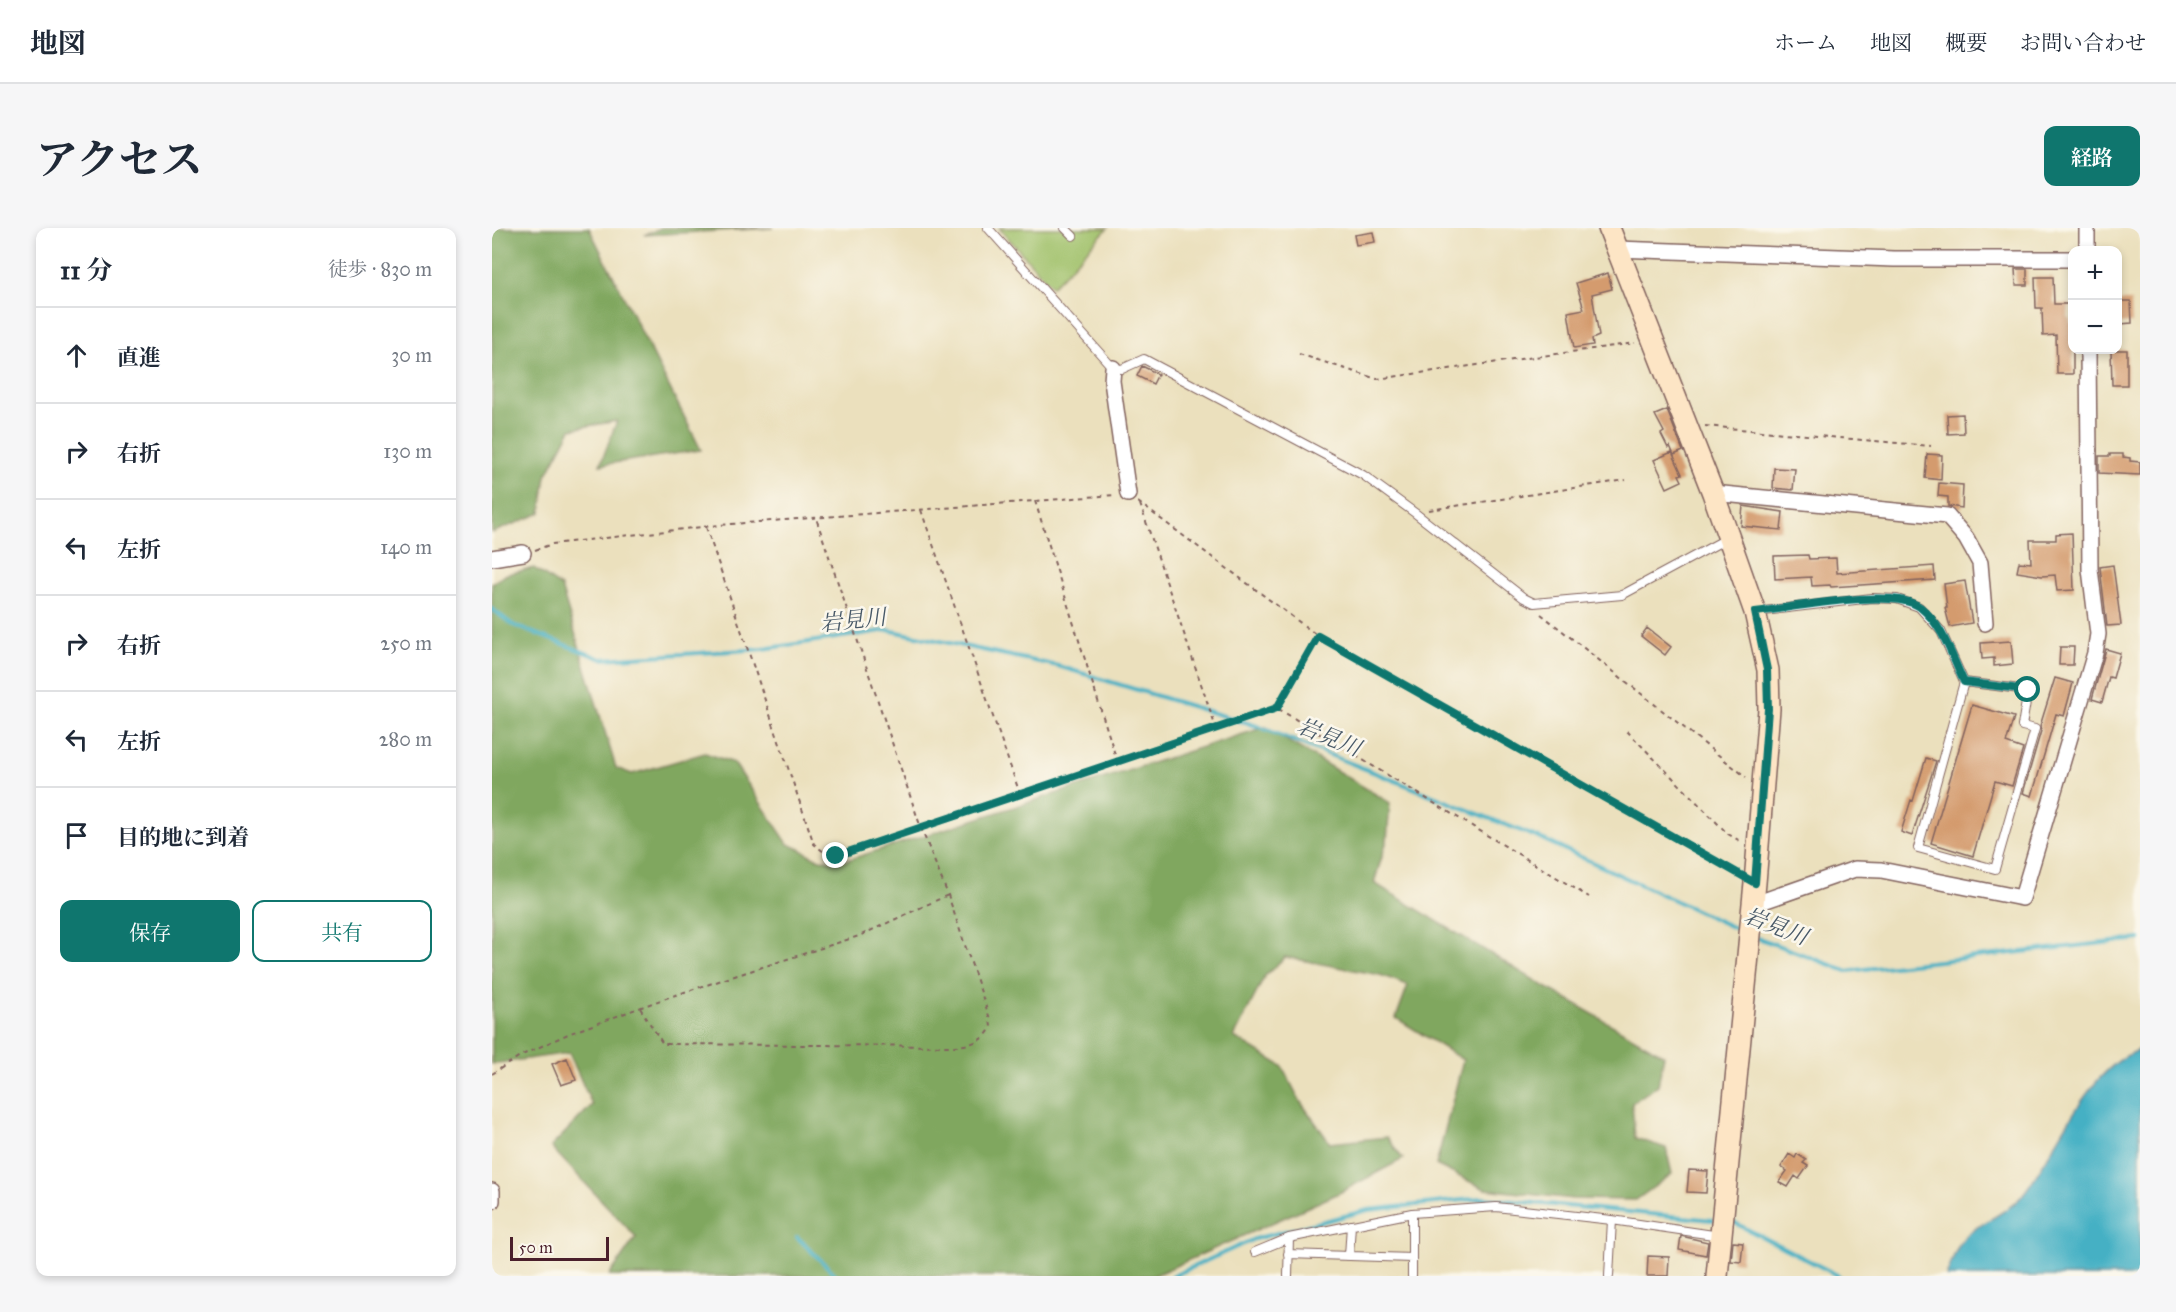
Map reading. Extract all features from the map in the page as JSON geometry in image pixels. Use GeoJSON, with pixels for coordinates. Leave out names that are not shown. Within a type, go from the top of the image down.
{"type":"FeatureCollection","features":[{"type":"Feature","properties":{"kind":"street"},"geometry":{"type":"LineString","coordinates":[[1609,228],[1713,493],[1755,612],[1767,670],[1768,709],[1755,883],[1717,1276]]}},
{"type":"Feature","properties":{"kind":"street"},"geometry":{"type":"LineString","coordinates":[[2087,228],[2087,246]]}},
{"type":"Feature","properties":{"kind":"street"},"geometry":{"type":"LineString","coordinates":[[1617,249],[1893,260],[2068,259]]}},
{"type":"Feature","properties":{"kind":"street"},"geometry":{"type":"LineString","coordinates":[[1752,905],[1855,869],[1881,870],[2022,898],[2095,653],[2098,634],[2090,569],[2088,354]]}},
{"type":"Feature","properties":{"kind":"street"},"geometry":{"type":"LineString","coordinates":[[1113,368],[1112,381],[1134,498]]}},
{"type":"Feature","properties":{"kind":"street"},"geometry":{"type":"LineString","coordinates":[[1713,493],[1947,516],[1966,538],[1980,562],[1985,623]]}},
{"type":"Feature","properties":{"kind":"street"},"geometry":{"type":"LineString","coordinates":[[492,558],[524,553]]}},
{"type":"Feature","properties":{"kind":"street"},"geometry":{"type":"LineString","coordinates":[[492,1191],[492,1201]]}},
{"type":"Feature","properties":{"kind":"lane"},"geometry":{"type":"LineString","coordinates":[[988,228],[1113,368],[1122,369],[1144,359],[1363,475],[1524,598],[1534,603],[1622,595],[1728,538]]}},
{"type":"Feature","properties":{"kind":"lane"},"geometry":{"type":"LineString","coordinates":[[1065,228],[1073,236]]}},
{"type":"Feature","properties":{"kind":"lane"},"geometry":{"type":"LineString","coordinates":[[1755,612],[1872,598],[1897,599],[1919,607],[1941,631],[1964,682],[1918,848],[1995,869],[2035,729],[2022,726],[2028,690],[1964,682]]}},
{"type":"Feature","properties":{"kind":"lane"},"geometry":{"type":"LineString","coordinates":[[1255,1252],[1289,1238],[1412,1214],[1496,1207],[1612,1220],[1721,1236]]}},
{"type":"Feature","properties":{"kind":"lane"},"geometry":{"type":"LineString","coordinates":[[1412,1214],[1412,1276]]}},
{"type":"Feature","properties":{"kind":"lane"},"geometry":{"type":"LineString","coordinates":[[1609,1276],[1612,1220]]}},
{"type":"Feature","properties":{"kind":"lane"},"geometry":{"type":"LineString","coordinates":[[1348,1256],[1351,1226]]}},
{"type":"Feature","properties":{"kind":"lane"},"geometry":{"type":"LineString","coordinates":[[1288,1276],[1289,1238]]}},
{"type":"Feature","properties":{"kind":"lane"},"geometry":{"type":"LineString","coordinates":[[1288,1254],[1412,1258]]}},
{"type":"Feature","properties":{"kind":"path"},"geometry":{"type":"LineString","coordinates":[[1299,354],[1377,380],[1652,341]]}},
{"type":"Feature","properties":{"kind":"path"},"geometry":{"type":"LineString","coordinates":[[1684,424],[1931,446]]}},
{"type":"Feature","properties":{"kind":"path"},"geometry":{"type":"LineString","coordinates":[[1415,513],[1626,480]]}},
{"type":"Feature","properties":{"kind":"path"},"geometry":{"type":"LineString","coordinates":[[1134,498],[1216,728]]}},
{"type":"Feature","properties":{"kind":"path"},"geometry":{"type":"LineString","coordinates":[[524,553],[552,544],[706,527],[1035,501],[1134,498],[1318,636],[1755,883]]}},
{"type":"Feature","properties":{"kind":"path"},"geometry":{"type":"LineString","coordinates":[[1035,501],[1118,761]]}},
{"type":"Feature","properties":{"kind":"path"},"geometry":{"type":"LineString","coordinates":[[921,510],[1020,794]]}},
{"type":"Feature","properties":{"kind":"path"},"geometry":{"type":"LineString","coordinates":[[640,1008],[663,1044],[956,1046],[975,1042],[988,1033],[990,1019],[948,895],[921,828],[816,518]]}},
{"type":"Feature","properties":{"kind":"path"},"geometry":{"type":"LineString","coordinates":[[706,527],[814,844],[836,856],[1277,708],[1318,636]]}},
{"type":"Feature","properties":{"kind":"path"},"geometry":{"type":"LineString","coordinates":[[1534,603],[1541,614],[1762,790]]}},
{"type":"Feature","properties":{"kind":"path"},"geometry":{"type":"LineString","coordinates":[[1277,708],[1589,897]]}},
{"type":"Feature","properties":{"kind":"path"},"geometry":{"type":"LineString","coordinates":[[1627,731],[1728,834],[1757,851]]}},
{"type":"Feature","properties":{"kind":"path"},"geometry":{"type":"LineString","coordinates":[[492,1074],[520,1056],[568,1034],[859,936],[948,895]]}},
{"type":"Feature","properties":{"kind":"green space"},"geometry":{"type":"Polygon","coordinates":[[[492,228],[589,228],[701,450],[600,465],[617,421],[571,429],[546,476],[541,513],[492,533],[492,228]]]}},
{"type":"Feature","properties":{"kind":"green space"},"geometry":{"type":"Polygon","coordinates":[[[661,228],[774,228],[644,235],[661,228]]]}},
{"type":"Feature","properties":{"kind":"green space"},"geometry":{"type":"Polygon","coordinates":[[[999,228],[1108,228],[1052,287],[999,228]]]}},
{"type":"Feature","properties":{"kind":"green space"},"geometry":{"type":"Polygon","coordinates":[[[534,568],[561,587],[616,768],[632,774],[705,753],[734,763],[788,844],[816,858],[838,863],[1265,727],[1390,803],[1387,840],[1374,883],[1544,986],[1664,1055],[1658,1085],[1632,1103],[1635,1138],[1666,1148],[1672,1174],[1636,1200],[1573,1199],[1485,1189],[1436,1165],[1463,1060],[1396,1018],[1408,985],[1380,975],[1285,957],[1265,976],[1234,1037],[1282,1066],[1300,1101],[1330,1143],[1387,1137],[1403,1159],[1337,1194],[1153,1276],[609,1276],[636,1237],[551,1147],[592,1105],[569,1053],[492,1064],[492,583],[507,574],[534,568]]]}},
{"type":"Feature","properties":{"kind":"water"},"geometry":{"type":"Polygon","coordinates":[[[2140,1049],[2140,1276],[1946,1276],[1956,1250],[1966,1236],[2020,1198],[2086,1095],[2102,1076],[2120,1060],[2140,1049]]]}},
{"type":"Feature","properties":{"kind":"building"},"geometry":{"type":"Polygon","coordinates":[[[1373,232],[1375,242],[1356,245],[1354,235],[1373,232]]]}},
{"type":"Feature","properties":{"kind":"building"},"geometry":{"type":"Polygon","coordinates":[[[2015,269],[2027,269],[2027,285],[2016,285],[2015,269]]]}},
{"type":"Feature","properties":{"kind":"building"},"geometry":{"type":"Polygon","coordinates":[[[1608,273],[1612,289],[1592,294],[1599,336],[1592,339],[1593,345],[1574,348],[1568,312],[1584,309],[1576,283],[1608,273]]]}},
{"type":"Feature","properties":{"kind":"building"},"geometry":{"type":"Polygon","coordinates":[[[2035,277],[2053,277],[2054,304],[2068,304],[2068,354],[2073,354],[2073,374],[2057,374],[2056,335],[2043,336],[2042,308],[2036,308],[2035,277]]]}},
{"type":"Feature","properties":{"kind":"building"},"geometry":{"type":"Polygon","coordinates":[[[2122,301],[2131,301],[2132,323],[2122,324],[2122,301]]]}},
{"type":"Feature","properties":{"kind":"building"},"geometry":{"type":"Polygon","coordinates":[[[2122,350],[2127,350],[2127,385],[2112,385],[2111,354],[2122,354],[2122,350]]]}},
{"type":"Feature","properties":{"kind":"building"},"geometry":{"type":"Polygon","coordinates":[[[1142,366],[1158,374],[1153,384],[1137,376],[1142,366]]]}},
{"type":"Feature","properties":{"kind":"building"},"geometry":{"type":"Polygon","coordinates":[[[1667,410],[1683,451],[1674,455],[1661,434],[1664,432],[1655,415],[1667,410]]]}},
{"type":"Feature","properties":{"kind":"building"},"geometry":{"type":"Polygon","coordinates":[[[1963,414],[1964,433],[1948,434],[1947,415],[1963,414]]]}},
{"type":"Feature","properties":{"kind":"building"},"geometry":{"type":"Polygon","coordinates":[[[1672,452],[1682,474],[1679,475],[1682,481],[1667,488],[1654,460],[1672,452]]]}},
{"type":"Feature","properties":{"kind":"building"},"geometry":{"type":"Polygon","coordinates":[[[1927,454],[1942,455],[1941,480],[1925,478],[1927,454]]]}},
{"type":"Feature","properties":{"kind":"building"},"geometry":{"type":"Polygon","coordinates":[[[2110,454],[2123,454],[2123,457],[2130,458],[2130,461],[2140,462],[2140,475],[2099,473],[2099,456],[2110,456],[2110,454]]]}},
{"type":"Feature","properties":{"kind":"building"},"geometry":{"type":"Polygon","coordinates":[[[1774,468],[1795,469],[1793,490],[1773,488],[1774,468]]]}},
{"type":"Feature","properties":{"kind":"building"},"geometry":{"type":"Polygon","coordinates":[[[1939,483],[1963,485],[1962,508],[1948,506],[1948,497],[1938,496],[1939,483]]]}},
{"type":"Feature","properties":{"kind":"building"},"geometry":{"type":"Polygon","coordinates":[[[1743,506],[1783,512],[1781,530],[1741,526],[1743,506]]]}},
{"type":"Feature","properties":{"kind":"building"},"geometry":{"type":"Polygon","coordinates":[[[2072,533],[2074,590],[2057,591],[2055,575],[2042,576],[2017,572],[2019,562],[2031,563],[2030,540],[2056,540],[2056,534],[2072,533]]]}},
{"type":"Feature","properties":{"kind":"building"},"geometry":{"type":"Polygon","coordinates":[[[1808,555],[1809,559],[1836,558],[1837,573],[1934,566],[1935,580],[1831,587],[1830,585],[1812,586],[1811,577],[1775,579],[1774,556],[1808,555]]]}},
{"type":"Feature","properties":{"kind":"building"},"geometry":{"type":"Polygon","coordinates":[[[2113,565],[2121,625],[2107,626],[2100,567],[2113,565]]]}},
{"type":"Feature","properties":{"kind":"building"},"geometry":{"type":"Polygon","coordinates":[[[1965,581],[1972,623],[1950,627],[1945,608],[1947,608],[1944,584],[1965,581]]]}},
{"type":"Feature","properties":{"kind":"building"},"geometry":{"type":"Polygon","coordinates":[[[1647,628],[1671,647],[1665,655],[1641,636],[1647,628]]]}},
{"type":"Feature","properties":{"kind":"building"},"geometry":{"type":"Polygon","coordinates":[[[2011,641],[2013,664],[1994,666],[1994,658],[1982,659],[1981,643],[2011,641]]]}},
{"type":"Feature","properties":{"kind":"building"},"geometry":{"type":"Polygon","coordinates":[[[2060,647],[2074,647],[2073,665],[2059,665],[2060,647]]]}},
{"type":"Feature","properties":{"kind":"building"},"geometry":{"type":"Polygon","coordinates":[[[2106,649],[2120,653],[2113,678],[2109,677],[2102,702],[2092,699],[2106,649]]]}},
{"type":"Feature","properties":{"kind":"building"},"geometry":{"type":"Polygon","coordinates":[[[2055,678],[2073,683],[2064,716],[2056,714],[2032,796],[2023,793],[2055,678]]]}},
{"type":"Feature","properties":{"kind":"building"},"geometry":{"type":"Polygon","coordinates":[[[1972,705],[2014,717],[2006,743],[2023,749],[2012,786],[1995,781],[1973,856],[1931,843],[1972,705]]]}},
{"type":"Feature","properties":{"kind":"building"},"geometry":{"type":"Polygon","coordinates":[[[1926,758],[1936,761],[1912,836],[1901,832],[1926,758]]]}},
{"type":"Feature","properties":{"kind":"building"},"geometry":{"type":"Polygon","coordinates":[[[567,1058],[576,1080],[561,1085],[552,1064],[567,1058]]]}},
{"type":"Feature","properties":{"kind":"building"},"geometry":{"type":"Polygon","coordinates":[[[1789,1154],[1795,1158],[1797,1154],[1806,1160],[1803,1163],[1808,1166],[1799,1179],[1795,1176],[1788,1187],[1779,1182],[1787,1171],[1781,1167],[1789,1154]]]}},
{"type":"Feature","properties":{"kind":"building"},"geometry":{"type":"Polygon","coordinates":[[[1689,1170],[1708,1171],[1706,1193],[1687,1192],[1689,1170]]]}},
{"type":"Feature","properties":{"kind":"building"},"geometry":{"type":"Polygon","coordinates":[[[1681,1236],[1708,1242],[1706,1255],[1679,1250],[1681,1236]]]}},
{"type":"Feature","properties":{"kind":"building"},"geometry":{"type":"Polygon","coordinates":[[[1733,1242],[1743,1243],[1741,1262],[1731,1261],[1733,1242]]]}},
{"type":"Feature","properties":{"kind":"building"},"geometry":{"type":"Polygon","coordinates":[[[1648,1256],[1669,1257],[1668,1276],[1647,1276],[1648,1256]]]}},
{"type":"Feature","properties":{"kind":"waterway","name":"岩見川"},"geometry":{"type":"LineString","coordinates":[[492,609],[513,625],[602,659],[763,649],[888,630],[1058,666],[1257,726],[1544,840],[1743,932]]}},
{"type":"Feature","properties":{"kind":"waterway","name":"岩見川"},"geometry":{"type":"LineString","coordinates":[[1758,938],[1847,971],[2140,939]]}},
{"type":"Feature","properties":{"kind":"waterway"},"geometry":{"type":"LineString","coordinates":[[1173,1276],[1254,1239],[1368,1210],[1482,1198],[1713,1220]]}},
{"type":"Feature","properties":{"kind":"waterway"},"geometry":{"type":"LineString","coordinates":[[1735,1223],[1839,1276]]}},
{"type":"Feature","properties":{"kind":"waterway"},"geometry":{"type":"LineString","coordinates":[[797,1237],[837,1276]]}},
{"type":"Feature","properties":{"kind":"route"},"geometry":{"type":"LineString","coordinates":[[836,856],[1277,708],[1318,636],[1755,883],[1768,709],[1767,670],[1755,612],[1872,598],[1897,599],[1919,607],[1941,631],[1964,682],[2028,690]]}}]}
